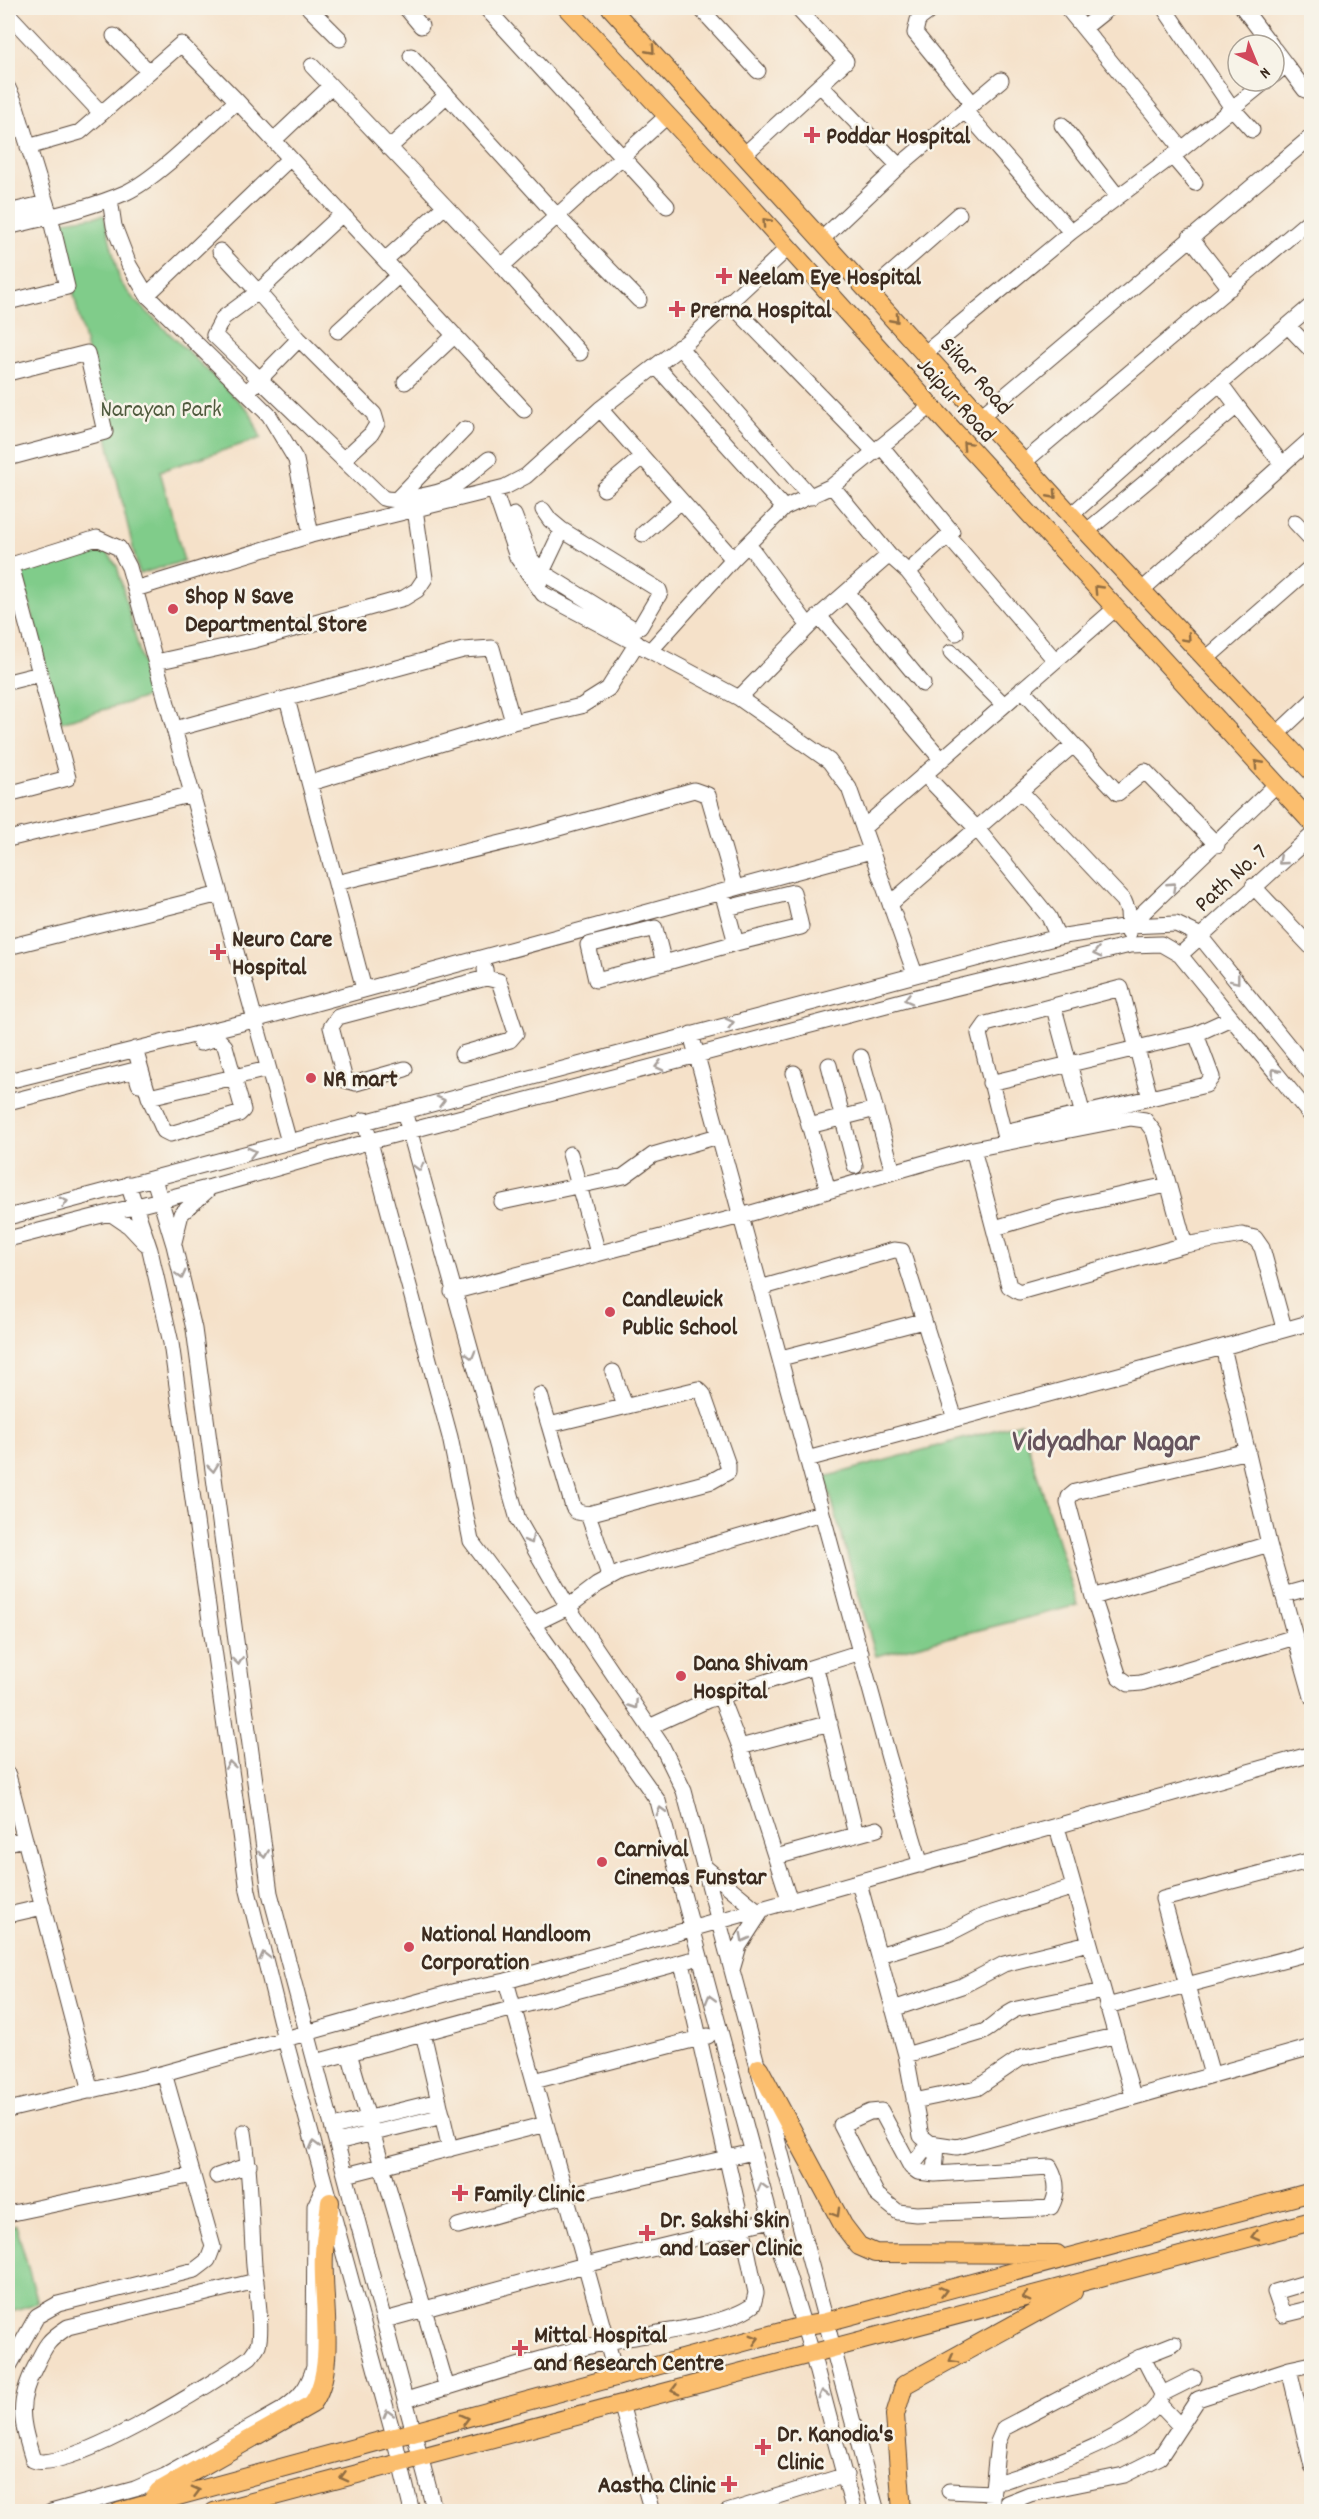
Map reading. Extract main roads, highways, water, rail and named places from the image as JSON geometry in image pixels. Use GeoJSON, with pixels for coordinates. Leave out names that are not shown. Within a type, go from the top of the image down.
{"type":"FeatureCollection","features":[{"type":"Feature","properties":{"kind":"main road","name":"Jaipur Road"},"geometry":{"type":"LineString","coordinates":[[567,8],[789,247],[1311,823]]}},
{"type":"Feature","properties":{"kind":"main road","name":"Sikar Road"},"geometry":{"type":"LineString","coordinates":[[611,8],[1023,463],[1311,772]]}},
{"type":"Feature","properties":{"kind":"main road"},"geometry":{"type":"LineString","coordinates":[[759,2068],[822,2189],[843,2225],[859,2246],[875,2253],[1080,2254]]}},
{"type":"Feature","properties":{"kind":"main road"},"geometry":{"type":"LineString","coordinates":[[119,2511],[803,2326],[826,2322],[1311,2192]]}},
{"type":"Feature","properties":{"kind":"main road"},"geometry":{"type":"LineString","coordinates":[[151,2503],[159,2491],[312,2404],[321,2391],[325,2364],[324,2254],[330,2202]]}},
{"type":"Feature","properties":{"kind":"main road"},"geometry":{"type":"LineString","coordinates":[[214,2511],[1311,2221]]}},
{"type":"Feature","properties":{"kind":"main road"},"geometry":{"type":"LineString","coordinates":[[902,2511],[895,2415],[904,2385],[1095,2279]]}},
{"type":"Feature","properties":{"kind":"place","name":"Poddar Hospital"},"geometry":{"type":"Point","coordinates":[812,135]}},
{"type":"Feature","properties":{"kind":"place","name":"Neelam Eye Hospital"},"geometry":{"type":"Point","coordinates":[724,276]}},
{"type":"Feature","properties":{"kind":"place","name":"Prerna Hospital"},"geometry":{"type":"Point","coordinates":[677,309]}},
{"type":"Feature","properties":{"kind":"place","name":"Shop N Save Departmental Store"},"geometry":{"type":"Point","coordinates":[173,609]}},
{"type":"Feature","properties":{"kind":"place","name":"Neuro Care Hospital"},"geometry":{"type":"Point","coordinates":[218,952]}},
{"type":"Feature","properties":{"kind":"place","name":"NR mart"},"geometry":{"type":"Point","coordinates":[311,1078]}},
{"type":"Feature","properties":{"kind":"place","name":"Candlewick Public School"},"geometry":{"type":"Point","coordinates":[610,1312]}},
{"type":"Feature","properties":{"kind":"place","name":"Dana Shivam Hospital"},"geometry":{"type":"Point","coordinates":[681,1676]}},
{"type":"Feature","properties":{"kind":"place","name":"Carnival Cinemas Funstar"},"geometry":{"type":"Point","coordinates":[602,1862]}},
{"type":"Feature","properties":{"kind":"place","name":"National Handloom Corporation"},"geometry":{"type":"Point","coordinates":[409,1947]}},
{"type":"Feature","properties":{"kind":"place","name":"Family Clinic"},"geometry":{"type":"Point","coordinates":[460,2193]}},
{"type":"Feature","properties":{"kind":"place","name":"Dr. Sakshi Skin and Laser Clinic"},"geometry":{"type":"Point","coordinates":[647,2233]}},
{"type":"Feature","properties":{"kind":"place","name":"Mittal Hospital and Research Centre"},"geometry":{"type":"Point","coordinates":[520,2348]}},
{"type":"Feature","properties":{"kind":"place","name":"Dr. Kanodia's Clinic"},"geometry":{"type":"Point","coordinates":[763,2447]}},
{"type":"Feature","properties":{"kind":"place","name":"Aastha Clinic"},"geometry":{"type":"Point","coordinates":[729,2484]}},
{"type":"Feature","properties":{"kind":"district","name":"Vidyadhar Nagar"},"geometry":{"type":"Point","coordinates":[1106,1440]}},
{"type":"Feature","properties":{"kind":"park label","name":"Narayan Park"},"geometry":{"type":"Point","coordinates":[161,408]}}]}
